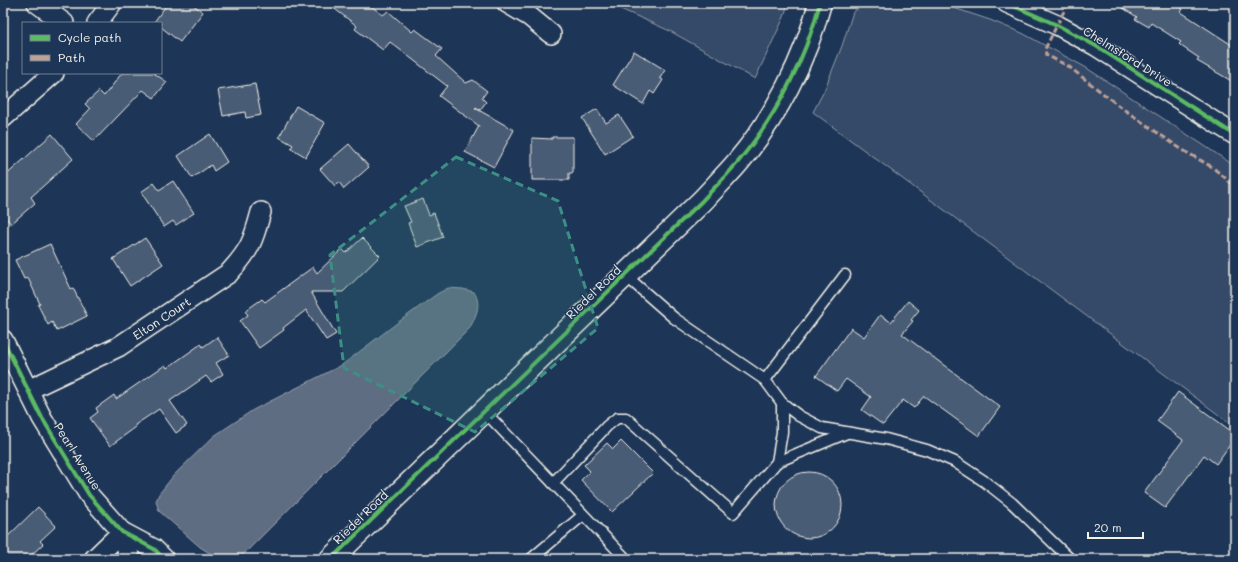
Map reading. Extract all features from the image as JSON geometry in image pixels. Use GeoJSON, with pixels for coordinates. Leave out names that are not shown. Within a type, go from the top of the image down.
{"type":"FeatureCollection","features":[{"type":"Feature","properties":{"kind":"street"},"geometry":{"type":"LineString","coordinates":[[37,3],[63,22]]}},
{"type":"Feature","properties":{"kind":"street"},"geometry":{"type":"LineString","coordinates":[[98,22],[112,3]]}},
{"type":"Feature","properties":{"kind":"street"},"geometry":{"type":"LineString","coordinates":[[507,3],[529,16],[550,34]]}},
{"type":"Feature","properties":{"kind":"street","name":"Riedel Road"},"geometry":{"type":"LineString","coordinates":[[331,559],[702,201],[738,162],[765,125],[789,84],[812,34],[820,3]]}},
{"type":"Feature","properties":{"kind":"street","name":"Chelmsford Drive"},"geometry":{"type":"LineString","coordinates":[[1007,3],[1057,25],[1096,46],[1235,135]]}},
{"type":"Feature","properties":{"kind":"street"},"geometry":{"type":"LineString","coordinates":[[3,118],[53,74]]}},
{"type":"Feature","properties":{"kind":"street","name":"Elton Court"},"geometry":{"type":"LineString","coordinates":[[28,390],[118,347],[229,273],[254,241],[261,212]]}},
{"type":"Feature","properties":{"kind":"street","name":"Pearl Avenue"},"geometry":{"type":"LineString","coordinates":[[3,340],[42,418],[89,495],[122,532],[154,549],[164,559]]}},
{"type":"Feature","properties":{"kind":"street"},"geometry":{"type":"LineString","coordinates":[[94,559],[122,532]]}},
{"type":"Feature","properties":{"kind":"street","name":"Pearl Avenue"},"geometry":{"type":"LineString","coordinates":[[122,532],[130,559]]}},
{"type":"Feature","properties":{"kind":"lane"},"geometry":{"type":"LineString","coordinates":[[625,275],[674,318],[765,380],[782,403],[799,416],[822,428],[893,440],[927,450],[955,462],[984,481],[1012,503],[1070,559]]}},
{"type":"Feature","properties":{"kind":"lane"},"geometry":{"type":"LineString","coordinates":[[765,380],[845,275]]}},
{"type":"Feature","properties":{"kind":"lane"},"geometry":{"type":"LineString","coordinates":[[777,462],[782,432],[782,403]]}},
{"type":"Feature","properties":{"kind":"lane"},"geometry":{"type":"LineString","coordinates":[[484,411],[626,559]]}},
{"type":"Feature","properties":{"kind":"lane"},"geometry":{"type":"LineString","coordinates":[[553,483],[607,426],[617,418],[626,418],[732,513],[777,462],[847,433]]}},
{"type":"Feature","properties":{"kind":"lane"},"geometry":{"type":"LineString","coordinates":[[533,558],[583,514]]}},
{"type":"Feature","properties":{"kind":"highlighted area"},"geometry":{"type":"Polygon","coordinates":[[[456,157],[558,201],[598,328],[475,432],[344,368],[330,255],[456,157]]]}},
{"type":"Feature","properties":{"kind":"shaded area"},"geometry":{"type":"Polygon","coordinates":[[[607,3],[788,3],[784,17],[755,79],[670,31],[607,3]]]}},
{"type":"Feature","properties":{"kind":"shaded area"},"geometry":{"type":"Polygon","coordinates":[[[867,3],[928,3],[954,8],[1022,33],[1085,67],[1235,166],[1235,427],[813,112],[824,91],[842,46],[853,12],[867,3]]]}},
{"type":"Feature","properties":{"kind":"shaded area"},"geometry":{"type":"Polygon","coordinates":[[[448,288],[463,289],[474,292],[478,301],[478,306],[470,328],[239,559],[219,559],[200,547],[159,511],[156,501],[159,494],[174,475],[214,436],[253,410],[342,365],[397,323],[437,294],[448,288]]]}},
{"type":"Feature","properties":{"kind":"building"},"geometry":{"type":"Polygon","coordinates":[[[168,3],[191,3],[203,12],[180,42],[162,28],[162,22],[154,22],[168,3]]]}},
{"type":"Feature","properties":{"kind":"building"},"geometry":{"type":"Polygon","coordinates":[[[327,3],[367,3],[383,15],[388,11],[412,32],[415,29],[442,49],[436,56],[466,83],[473,80],[487,91],[482,98],[486,102],[480,110],[476,107],[475,108],[514,130],[494,167],[465,152],[479,126],[439,96],[447,86],[390,42],[383,50],[355,29],[357,26],[327,3]]]}},
{"type":"Feature","properties":{"kind":"building"},"geometry":{"type":"Polygon","coordinates":[[[1115,3],[1174,3],[1183,9],[1181,12],[1235,47],[1235,83],[1197,61],[1199,58],[1181,46],[1179,44],[1181,42],[1151,23],[1149,27],[1135,19],[1137,17],[1115,3]]]}},
{"type":"Feature","properties":{"kind":"building"},"geometry":{"type":"Polygon","coordinates":[[[634,51],[665,70],[660,78],[663,80],[654,94],[650,91],[643,104],[613,85],[634,51]]]}},
{"type":"Feature","properties":{"kind":"building"},"geometry":{"type":"Polygon","coordinates":[[[121,74],[155,74],[167,82],[154,98],[143,90],[94,141],[76,124],[90,109],[85,104],[99,91],[104,96],[121,74]]]}},
{"type":"Feature","properties":{"kind":"building"},"geometry":{"type":"Polygon","coordinates":[[[255,84],[261,115],[246,118],[245,112],[223,116],[218,90],[255,84]]]}},
{"type":"Feature","properties":{"kind":"building"},"geometry":{"type":"Polygon","coordinates":[[[296,106],[325,123],[306,157],[291,148],[293,145],[279,137],[296,106]]]}},
{"type":"Feature","properties":{"kind":"building"},"geometry":{"type":"Polygon","coordinates":[[[597,109],[606,123],[619,115],[633,136],[605,154],[582,118],[597,109]]]}},
{"type":"Feature","properties":{"kind":"building"},"geometry":{"type":"Polygon","coordinates":[[[52,134],[73,159],[31,197],[35,203],[11,224],[3,214],[3,178],[52,134]]]}},
{"type":"Feature","properties":{"kind":"building"},"geometry":{"type":"Polygon","coordinates":[[[210,134],[227,162],[214,171],[211,165],[192,178],[178,156],[210,134]]]}},
{"type":"Feature","properties":{"kind":"building"},"geometry":{"type":"Polygon","coordinates":[[[552,137],[573,137],[573,173],[569,173],[569,180],[532,180],[532,138],[552,139],[552,137]]]}},
{"type":"Feature","properties":{"kind":"building"},"geometry":{"type":"Polygon","coordinates":[[[349,144],[369,167],[344,189],[339,182],[335,186],[320,169],[349,144]]]}},
{"type":"Feature","properties":{"kind":"building"},"geometry":{"type":"Polygon","coordinates":[[[173,181],[194,213],[176,225],[173,221],[164,227],[141,192],[154,183],[159,190],[173,181]]]}},
{"type":"Feature","properties":{"kind":"building"},"geometry":{"type":"Polygon","coordinates":[[[423,199],[429,215],[434,213],[443,237],[417,247],[408,223],[411,222],[404,206],[423,199]]]}},
{"type":"Feature","properties":{"kind":"building"},"geometry":{"type":"Polygon","coordinates":[[[145,238],[163,264],[130,286],[113,259],[145,238]]]}},
{"type":"Feature","properties":{"kind":"building"},"geometry":{"type":"Polygon","coordinates":[[[362,238],[380,256],[343,292],[311,292],[336,334],[326,340],[306,310],[283,328],[284,330],[259,348],[240,321],[248,315],[245,311],[262,299],[265,302],[313,267],[317,273],[342,249],[346,253],[362,238]]]}},
{"type":"Feature","properties":{"kind":"building"},"geometry":{"type":"Polygon","coordinates":[[[50,244],[71,289],[73,288],[87,316],[57,331],[52,322],[48,325],[38,305],[40,304],[28,278],[24,279],[15,260],[50,244]]]}},
{"type":"Feature","properties":{"kind":"building"},"geometry":{"type":"Polygon","coordinates":[[[908,301],[919,310],[911,320],[913,321],[902,334],[1000,407],[979,436],[924,396],[914,408],[903,400],[883,425],[862,410],[871,397],[846,379],[837,391],[816,376],[851,328],[864,337],[880,315],[891,322],[908,301]]]}},
{"type":"Feature","properties":{"kind":"building"},"geometry":{"type":"Polygon","coordinates":[[[217,337],[229,355],[216,363],[223,374],[211,382],[206,376],[170,401],[187,425],[176,433],[159,409],[135,425],[136,427],[110,446],[90,418],[98,412],[96,408],[114,395],[116,399],[165,365],[167,368],[201,344],[203,347],[217,337]]]}},
{"type":"Feature","properties":{"kind":"building"},"geometry":{"type":"Polygon","coordinates":[[[1178,392],[1235,434],[1235,438],[1216,464],[1204,455],[1165,508],[1144,493],[1183,440],[1157,421],[1178,392]]]}},
{"type":"Feature","properties":{"kind":"building"},"geometry":{"type":"Polygon","coordinates":[[[621,441],[653,473],[612,512],[581,480],[590,471],[584,465],[607,443],[613,449],[621,441]]]}},
{"type":"Feature","properties":{"kind":"building"},"geometry":{"type":"Polygon","coordinates":[[[809,472],[822,474],[837,487],[840,492],[842,505],[840,518],[827,533],[822,536],[809,538],[796,536],[781,523],[778,518],[776,505],[778,492],[791,477],[796,474],[809,472]]]}},
{"type":"Feature","properties":{"kind":"building"},"geometry":{"type":"Polygon","coordinates":[[[38,507],[56,526],[40,541],[43,544],[27,559],[3,559],[3,541],[38,507]]]}},
{"type":"Feature","properties":{"kind":"marked path"},"geometry":{"type":"LineString","coordinates":[[1068,3],[1045,49],[1046,55],[1068,66],[1119,106],[1181,149],[1212,167],[1235,186]]}},
{"type":"Feature","properties":{"kind":"cycle path"},"geometry":{"type":"LineString","coordinates":[[331,559],[702,201],[734,167],[765,126],[788,87],[806,46],[820,3]]}},
{"type":"Feature","properties":{"kind":"cycle path"},"geometry":{"type":"LineString","coordinates":[[1007,3],[1057,25],[1096,46],[1235,135]]}},
{"type":"Feature","properties":{"kind":"cycle path"},"geometry":{"type":"LineString","coordinates":[[3,340],[42,418],[89,495],[122,532],[154,549],[164,559]]}}]}
